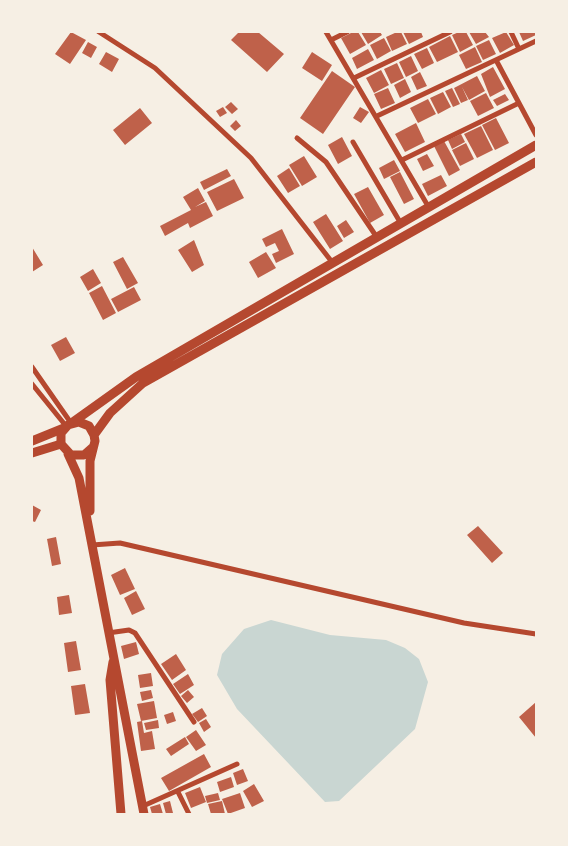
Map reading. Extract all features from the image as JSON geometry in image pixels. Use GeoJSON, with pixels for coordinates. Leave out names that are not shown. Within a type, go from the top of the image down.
{"type":"FeatureCollection","features":[{"type":"Feature","properties":{"kind":"main road"},"geometry":{"type":"LineString","coordinates":[[32,442],[69,425],[136,377],[537,145]]}},
{"type":"Feature","properties":{"kind":"main road"},"geometry":{"type":"LineString","coordinates":[[90,534],[90,461],[94,435],[110,413],[143,383],[537,162]]}},
{"type":"Feature","properties":{"kind":"main road"},"geometry":{"type":"LineString","coordinates":[[69,425],[84,423],[94,435]]}},
{"type":"Feature","properties":{"kind":"main road"},"geometry":{"type":"LineString","coordinates":[[32,453],[61,444],[69,425]]}},
{"type":"Feature","properties":{"kind":"main road"},"geometry":{"type":"LineString","coordinates":[[61,444],[79,478],[144,810]]}},
{"type":"Feature","properties":{"kind":"main road"},"geometry":{"type":"LineString","coordinates":[[68,454],[81,456],[93,447]]}},
{"type":"Feature","properties":{"kind":"main road"},"geometry":{"type":"LineString","coordinates":[[113,662],[110,680],[121,814]]}},
{"type":"Feature","properties":{"kind":"street"},"geometry":{"type":"LineString","coordinates":[[99,32],[155,68],[251,158],[332,262]]}},
{"type":"Feature","properties":{"kind":"street"},"geometry":{"type":"LineString","coordinates":[[326,32],[428,206]]}},
{"type":"Feature","properties":{"kind":"street"},"geometry":{"type":"LineString","coordinates":[[331,40],[347,32]]}},
{"type":"Feature","properties":{"kind":"street"},"geometry":{"type":"LineString","coordinates":[[354,78],[450,32]]}},
{"type":"Feature","properties":{"kind":"street"},"geometry":{"type":"LineString","coordinates":[[510,32],[519,49]]}},
{"type":"Feature","properties":{"kind":"street"},"geometry":{"type":"LineString","coordinates":[[377,116],[537,41]]}},
{"type":"Feature","properties":{"kind":"street"},"geometry":{"type":"LineString","coordinates":[[496,60],[537,135]]}},
{"type":"Feature","properties":{"kind":"street"},"geometry":{"type":"LineString","coordinates":[[402,160],[519,103]]}},
{"type":"Feature","properties":{"kind":"street"},"geometry":{"type":"LineString","coordinates":[[297,138],[326,162],[376,236]]}},
{"type":"Feature","properties":{"kind":"street"},"geometry":{"type":"LineString","coordinates":[[353,142],[400,222]]}},
{"type":"Feature","properties":{"kind":"street"},"geometry":{"type":"LineString","coordinates":[[32,367],[69,425]]}},
{"type":"Feature","properties":{"kind":"street"},"geometry":{"type":"LineString","coordinates":[[32,384],[69,425]]}},
{"type":"Feature","properties":{"kind":"street"},"geometry":{"type":"LineString","coordinates":[[92,545],[120,543],[464,624],[537,634]]}},
{"type":"Feature","properties":{"kind":"street"},"geometry":{"type":"LineString","coordinates":[[108,633],[129,630],[135,633],[194,722]]}},
{"type":"Feature","properties":{"kind":"street"},"geometry":{"type":"LineString","coordinates":[[144,810],[237,764]]}},
{"type":"Feature","properties":{"kind":"street"},"geometry":{"type":"LineString","coordinates":[[178,792],[189,814]]}},
{"type":"Feature","properties":{"kind":"shaded area"},"geometry":{"type":"Polygon","coordinates":[[[271,620],[330,635],[386,640],[405,648],[419,659],[428,682],[415,729],[339,801],[325,802],[237,709],[217,675],[222,654],[244,629],[271,620]]]}},
{"type":"Feature","properties":{"kind":"building"},"geometry":{"type":"Polygon","coordinates":[[[71,32],[86,40],[70,64],[55,54],[71,32]]]}},
{"type":"Feature","properties":{"kind":"building"},"geometry":{"type":"Polygon","coordinates":[[[239,32],[258,32],[284,54],[267,72],[231,40],[239,32]]]}},
{"type":"Feature","properties":{"kind":"building"},"geometry":{"type":"Polygon","coordinates":[[[358,32],[366,45],[350,54],[341,38],[358,32]]]}},
{"type":"Feature","properties":{"kind":"building"},"geometry":{"type":"Polygon","coordinates":[[[361,32],[380,32],[382,35],[368,44],[361,32]]]}},
{"type":"Feature","properties":{"kind":"building"},"geometry":{"type":"Polygon","coordinates":[[[401,32],[407,44],[392,51],[386,37],[401,32]]]}},
{"type":"Feature","properties":{"kind":"building"},"geometry":{"type":"Polygon","coordinates":[[[403,32],[421,32],[423,37],[409,44],[403,32]]]}},
{"type":"Feature","properties":{"kind":"building"},"geometry":{"type":"Polygon","coordinates":[[[466,32],[473,45],[460,52],[452,35],[466,32]]]}},
{"type":"Feature","properties":{"kind":"building"},"geometry":{"type":"Polygon","coordinates":[[[469,32],[485,32],[489,37],[476,44],[469,32]]]}},
{"type":"Feature","properties":{"kind":"building"},"geometry":{"type":"Polygon","coordinates":[[[506,32],[514,45],[500,53],[492,38],[506,32]]]}},
{"type":"Feature","properties":{"kind":"building"},"geometry":{"type":"Polygon","coordinates":[[[519,32],[536,32],[536,35],[523,41],[519,32]]]}},
{"type":"Feature","properties":{"kind":"building"},"geometry":{"type":"Polygon","coordinates":[[[450,36],[458,52],[437,62],[429,47],[450,36]]]}},
{"type":"Feature","properties":{"kind":"building"},"geometry":{"type":"Polygon","coordinates":[[[384,38],[391,51],[377,59],[370,45],[384,38]]]}},
{"type":"Feature","properties":{"kind":"building"},"geometry":{"type":"Polygon","coordinates":[[[489,40],[496,54],[483,60],[476,46],[489,40]]]}},
{"type":"Feature","properties":{"kind":"building"},"geometry":{"type":"Polygon","coordinates":[[[88,42],[97,47],[91,58],[82,53],[88,42]]]}},
{"type":"Feature","properties":{"kind":"building"},"geometry":{"type":"Polygon","coordinates":[[[475,47],[482,62],[466,69],[459,55],[475,47]]]}},
{"type":"Feature","properties":{"kind":"building"},"geometry":{"type":"Polygon","coordinates":[[[427,48],[434,63],[422,69],[414,54],[427,48]]]}},
{"type":"Feature","properties":{"kind":"building"},"geometry":{"type":"Polygon","coordinates":[[[368,49],[374,60],[357,69],[352,58],[368,49]]]}},
{"type":"Feature","properties":{"kind":"building"},"geometry":{"type":"Polygon","coordinates":[[[106,52],[119,59],[112,72],[99,64],[106,52]]]}},
{"type":"Feature","properties":{"kind":"building"},"geometry":{"type":"Polygon","coordinates":[[[312,52],[332,65],[322,81],[302,68],[312,52]]]}},
{"type":"Feature","properties":{"kind":"building"},"geometry":{"type":"Polygon","coordinates":[[[411,56],[418,71],[406,77],[399,62],[411,56]]]}},
{"type":"Feature","properties":{"kind":"building"},"geometry":{"type":"Polygon","coordinates":[[[397,63],[404,78],[391,84],[384,69],[397,63]]]}},
{"type":"Feature","properties":{"kind":"building"},"geometry":{"type":"Polygon","coordinates":[[[493,67],[505,89],[490,97],[481,74],[493,67]]]}},
{"type":"Feature","properties":{"kind":"building"},"geometry":{"type":"Polygon","coordinates":[[[381,70],[389,85],[374,93],[366,78],[381,70]]]}},
{"type":"Feature","properties":{"kind":"building"},"geometry":{"type":"Polygon","coordinates":[[[332,71],[355,87],[323,134],[300,118],[332,71]]]}},
{"type":"Feature","properties":{"kind":"building"},"geometry":{"type":"Polygon","coordinates":[[[420,72],[427,86],[417,90],[411,77],[420,72]]]}},
{"type":"Feature","properties":{"kind":"building"},"geometry":{"type":"Polygon","coordinates":[[[477,76],[485,91],[469,100],[462,87],[468,100],[461,103],[454,88],[477,76]]]}},
{"type":"Feature","properties":{"kind":"building"},"geometry":{"type":"Polygon","coordinates":[[[405,79],[411,92],[400,98],[394,85],[405,79]]]}},
{"type":"Feature","properties":{"kind":"building"},"geometry":{"type":"Polygon","coordinates":[[[388,88],[395,103],[381,109],[374,94],[388,88]]]}},
{"type":"Feature","properties":{"kind":"building"},"geometry":{"type":"Polygon","coordinates":[[[452,88],[460,104],[453,107],[445,91],[452,88]]]}},
{"type":"Feature","properties":{"kind":"building"},"geometry":{"type":"Polygon","coordinates":[[[443,92],[451,107],[438,114],[430,98],[443,92]]]}},
{"type":"Feature","properties":{"kind":"building"},"geometry":{"type":"Polygon","coordinates":[[[486,93],[494,108],[478,116],[470,101],[486,93]]]}},
{"type":"Feature","properties":{"kind":"building"},"geometry":{"type":"Polygon","coordinates":[[[505,94],[509,100],[497,106],[493,100],[505,94]]]}},
{"type":"Feature","properties":{"kind":"building"},"geometry":{"type":"Polygon","coordinates":[[[428,99],[436,114],[418,123],[410,108],[428,99]]]}},
{"type":"Feature","properties":{"kind":"building"},"geometry":{"type":"Polygon","coordinates":[[[231,102],[238,109],[232,114],[225,107],[231,102]]]}},
{"type":"Feature","properties":{"kind":"building"},"geometry":{"type":"Polygon","coordinates":[[[223,107],[227,113],[220,117],[216,111],[223,107]]]}},
{"type":"Feature","properties":{"kind":"building"},"geometry":{"type":"Polygon","coordinates":[[[360,107],[369,112],[361,123],[353,118],[360,107]]]}},
{"type":"Feature","properties":{"kind":"building"},"geometry":{"type":"Polygon","coordinates":[[[140,108],[152,123],[125,145],[113,130],[140,108]]]}},
{"type":"Feature","properties":{"kind":"building"},"geometry":{"type":"Polygon","coordinates":[[[496,118],[509,143],[495,150],[482,125],[496,118]]]}},
{"type":"Feature","properties":{"kind":"building"},"geometry":{"type":"Polygon","coordinates":[[[236,120],[241,126],[235,131],[230,126],[236,120]]]}},
{"type":"Feature","properties":{"kind":"building"},"geometry":{"type":"Polygon","coordinates":[[[416,123],[425,142],[405,152],[395,134],[416,123]]]}},
{"type":"Feature","properties":{"kind":"building"},"geometry":{"type":"Polygon","coordinates":[[[481,126],[493,150],[477,158],[464,134],[481,126]]]}},
{"type":"Feature","properties":{"kind":"building"},"geometry":{"type":"Polygon","coordinates":[[[461,134],[465,142],[452,149],[448,140],[461,134]]]}},
{"type":"Feature","properties":{"kind":"building"},"geometry":{"type":"Polygon","coordinates":[[[342,137],[352,156],[338,164],[328,145],[342,137]]]}},
{"type":"Feature","properties":{"kind":"building"},"geometry":{"type":"Polygon","coordinates":[[[444,141],[460,170],[449,176],[434,146],[444,141]]]}},
{"type":"Feature","properties":{"kind":"building"},"geometry":{"type":"Polygon","coordinates":[[[466,143],[474,159],[460,166],[452,150],[466,143]]]}},
{"type":"Feature","properties":{"kind":"building"},"geometry":{"type":"Polygon","coordinates":[[[427,154],[434,166],[423,171],[417,159],[427,154]]]}},
{"type":"Feature","properties":{"kind":"building"},"geometry":{"type":"Polygon","coordinates":[[[304,156],[317,177],[302,186],[289,165],[304,156]]]}},
{"type":"Feature","properties":{"kind":"building"},"geometry":{"type":"Polygon","coordinates":[[[394,160],[400,171],[384,179],[379,168],[394,160]]]}},
{"type":"Feature","properties":{"kind":"building"},"geometry":{"type":"Polygon","coordinates":[[[289,168],[300,186],[288,193],[277,176],[289,168]]]}},
{"type":"Feature","properties":{"kind":"building"},"geometry":{"type":"Polygon","coordinates":[[[227,169],[231,176],[204,190],[200,182],[227,169]]]}},
{"type":"Feature","properties":{"kind":"building"},"geometry":{"type":"Polygon","coordinates":[[[400,172],[414,199],[404,204],[390,177],[400,172]]]}},
{"type":"Feature","properties":{"kind":"building"},"geometry":{"type":"Polygon","coordinates":[[[441,175],[447,186],[428,196],[422,184],[441,175]]]}},
{"type":"Feature","properties":{"kind":"building"},"geometry":{"type":"Polygon","coordinates":[[[234,179],[244,198],[217,211],[207,192],[234,179]]]}},
{"type":"Feature","properties":{"kind":"building"},"geometry":{"type":"Polygon","coordinates":[[[368,187],[384,215],[370,223],[354,194],[368,187]]]}},
{"type":"Feature","properties":{"kind":"building"},"geometry":{"type":"Polygon","coordinates":[[[198,188],[205,201],[195,207],[206,202],[213,216],[190,228],[188,223],[165,236],[160,226],[191,210],[183,197],[198,188]]]}},
{"type":"Feature","properties":{"kind":"building"},"geometry":{"type":"Polygon","coordinates":[[[326,214],[343,241],[330,249],[313,222],[326,214]]]}},
{"type":"Feature","properties":{"kind":"building"},"geometry":{"type":"Polygon","coordinates":[[[346,220],[354,232],[344,238],[337,226],[346,220]]]}},
{"type":"Feature","properties":{"kind":"building"},"geometry":{"type":"Polygon","coordinates":[[[282,229],[294,254],[276,263],[272,254],[279,251],[275,243],[266,247],[262,239],[282,229]]]}},
{"type":"Feature","properties":{"kind":"building"},"geometry":{"type":"Polygon","coordinates":[[[194,240],[204,265],[192,272],[178,250],[194,240]]]}},
{"type":"Feature","properties":{"kind":"building"},"geometry":{"type":"Polygon","coordinates":[[[32,247],[43,265],[32,272],[32,247]]]}},
{"type":"Feature","properties":{"kind":"building"},"geometry":{"type":"Polygon","coordinates":[[[266,252],[276,268],[258,278],[249,262],[266,252]]]}},
{"type":"Feature","properties":{"kind":"building"},"geometry":{"type":"Polygon","coordinates":[[[123,257],[138,283],[127,289],[113,262],[123,257]]]}},
{"type":"Feature","properties":{"kind":"building"},"geometry":{"type":"Polygon","coordinates":[[[93,269],[101,283],[88,291],[80,277],[93,269]]]}},
{"type":"Feature","properties":{"kind":"building"},"geometry":{"type":"Polygon","coordinates":[[[102,286],[116,313],[103,320],[89,293],[102,286]]]}},
{"type":"Feature","properties":{"kind":"building"},"geometry":{"type":"Polygon","coordinates":[[[134,287],[141,300],[118,312],[111,299],[134,287]]]}},
{"type":"Feature","properties":{"kind":"building"},"geometry":{"type":"Polygon","coordinates":[[[66,337],[75,353],[60,361],[51,345],[66,337]]]}},
{"type":"Feature","properties":{"kind":"building"},"geometry":{"type":"Polygon","coordinates":[[[32,505],[41,510],[35,522],[32,521],[32,505]]]}},
{"type":"Feature","properties":{"kind":"building"},"geometry":{"type":"Polygon","coordinates":[[[478,526],[503,553],[492,563],[467,535],[478,526]]]}},
{"type":"Feature","properties":{"kind":"building"},"geometry":{"type":"Polygon","coordinates":[[[56,537],[61,564],[52,566],[47,539],[56,537]]]}},
{"type":"Feature","properties":{"kind":"building"},"geometry":{"type":"Polygon","coordinates":[[[125,568],[135,589],[120,595],[111,575],[125,568]]]}},
{"type":"Feature","properties":{"kind":"building"},"geometry":{"type":"Polygon","coordinates":[[[136,591],[145,609],[132,615],[124,598],[136,591]]]}},
{"type":"Feature","properties":{"kind":"building"},"geometry":{"type":"Polygon","coordinates":[[[69,595],[72,613],[59,615],[57,597],[69,595]]]}},
{"type":"Feature","properties":{"kind":"building"},"geometry":{"type":"Polygon","coordinates":[[[76,641],[81,670],[68,672],[64,643],[76,641]]]}},
{"type":"Feature","properties":{"kind":"building"},"geometry":{"type":"Polygon","coordinates":[[[136,642],[139,654],[124,659],[121,646],[136,642]]]}},
{"type":"Feature","properties":{"kind":"building"},"geometry":{"type":"Polygon","coordinates":[[[176,654],[186,670],[172,680],[161,664],[176,654]]]}},
{"type":"Feature","properties":{"kind":"building"},"geometry":{"type":"Polygon","coordinates":[[[151,673],[153,686],[140,688],[138,675],[151,673]]]}},
{"type":"Feature","properties":{"kind":"building"},"geometry":{"type":"Polygon","coordinates":[[[188,674],[194,685],[180,694],[173,684],[188,674]]]}},
{"type":"Feature","properties":{"kind":"building"},"geometry":{"type":"Polygon","coordinates":[[[85,684],[90,713],[75,715],[71,686],[85,684]]]}},
{"type":"Feature","properties":{"kind":"building"},"geometry":{"type":"Polygon","coordinates":[[[151,690],[153,698],[142,701],[140,692],[151,690]]]}},
{"type":"Feature","properties":{"kind":"building"},"geometry":{"type":"Polygon","coordinates":[[[188,690],[194,697],[187,703],[181,696],[188,690]]]}},
{"type":"Feature","properties":{"kind":"building"},"geometry":{"type":"Polygon","coordinates":[[[154,701],[157,718],[141,721],[137,704],[154,701]]]}},
{"type":"Feature","properties":{"kind":"building"},"geometry":{"type":"Polygon","coordinates":[[[536,702],[536,738],[519,717],[536,702]]]}},
{"type":"Feature","properties":{"kind":"building"},"geometry":{"type":"Polygon","coordinates":[[[202,708],[207,716],[198,722],[192,714],[202,708]]]}},
{"type":"Feature","properties":{"kind":"building"},"geometry":{"type":"Polygon","coordinates":[[[173,712],[176,721],[167,724],[164,715],[173,712]]]}},
{"type":"Feature","properties":{"kind":"building"},"geometry":{"type":"Polygon","coordinates":[[[206,719],[211,727],[204,732],[199,723],[206,719]]]}},
{"type":"Feature","properties":{"kind":"building"},"geometry":{"type":"Polygon","coordinates":[[[158,720],[159,728],[146,730],[144,723],[158,720]]]}},
{"type":"Feature","properties":{"kind":"building"},"geometry":{"type":"Polygon","coordinates":[[[142,721],[144,733],[152,731],[155,749],[141,751],[137,722],[142,721]]]}},
{"type":"Feature","properties":{"kind":"building"},"geometry":{"type":"Polygon","coordinates":[[[196,730],[206,745],[196,751],[186,737],[196,730]]]}},
{"type":"Feature","properties":{"kind":"building"},"geometry":{"type":"Polygon","coordinates":[[[185,737],[189,744],[171,756],[166,749],[185,737]]]}},
{"type":"Feature","properties":{"kind":"building"},"geometry":{"type":"Polygon","coordinates":[[[204,754],[211,767],[169,791],[161,778],[204,754]]]}},
{"type":"Feature","properties":{"kind":"building"},"geometry":{"type":"Polygon","coordinates":[[[243,769],[248,781],[237,785],[233,773],[243,769]]]}},
{"type":"Feature","properties":{"kind":"building"},"geometry":{"type":"Polygon","coordinates":[[[231,777],[234,787],[220,792],[217,782],[231,777]]]}},
{"type":"Feature","properties":{"kind":"building"},"geometry":{"type":"Polygon","coordinates":[[[254,784],[264,801],[252,807],[243,791],[254,784]]]}},
{"type":"Feature","properties":{"kind":"building"},"geometry":{"type":"Polygon","coordinates":[[[200,787],[206,802],[191,808],[185,793],[200,787]]]}},
{"type":"Feature","properties":{"kind":"building"},"geometry":{"type":"Polygon","coordinates":[[[218,793],[220,800],[207,803],[205,796],[218,793]]]}},
{"type":"Feature","properties":{"kind":"building"},"geometry":{"type":"Polygon","coordinates":[[[240,793],[245,808],[228,814],[222,799],[240,793]]]}},
{"type":"Feature","properties":{"kind":"building"},"geometry":{"type":"Polygon","coordinates":[[[170,801],[173,813],[166,814],[163,803],[170,801]]]}},
{"type":"Feature","properties":{"kind":"building"},"geometry":{"type":"Polygon","coordinates":[[[222,801],[225,814],[211,814],[208,804],[222,801]]]}},
{"type":"Feature","properties":{"kind":"building"},"geometry":{"type":"Polygon","coordinates":[[[160,804],[163,814],[152,814],[150,807],[160,804]]]}}]}
